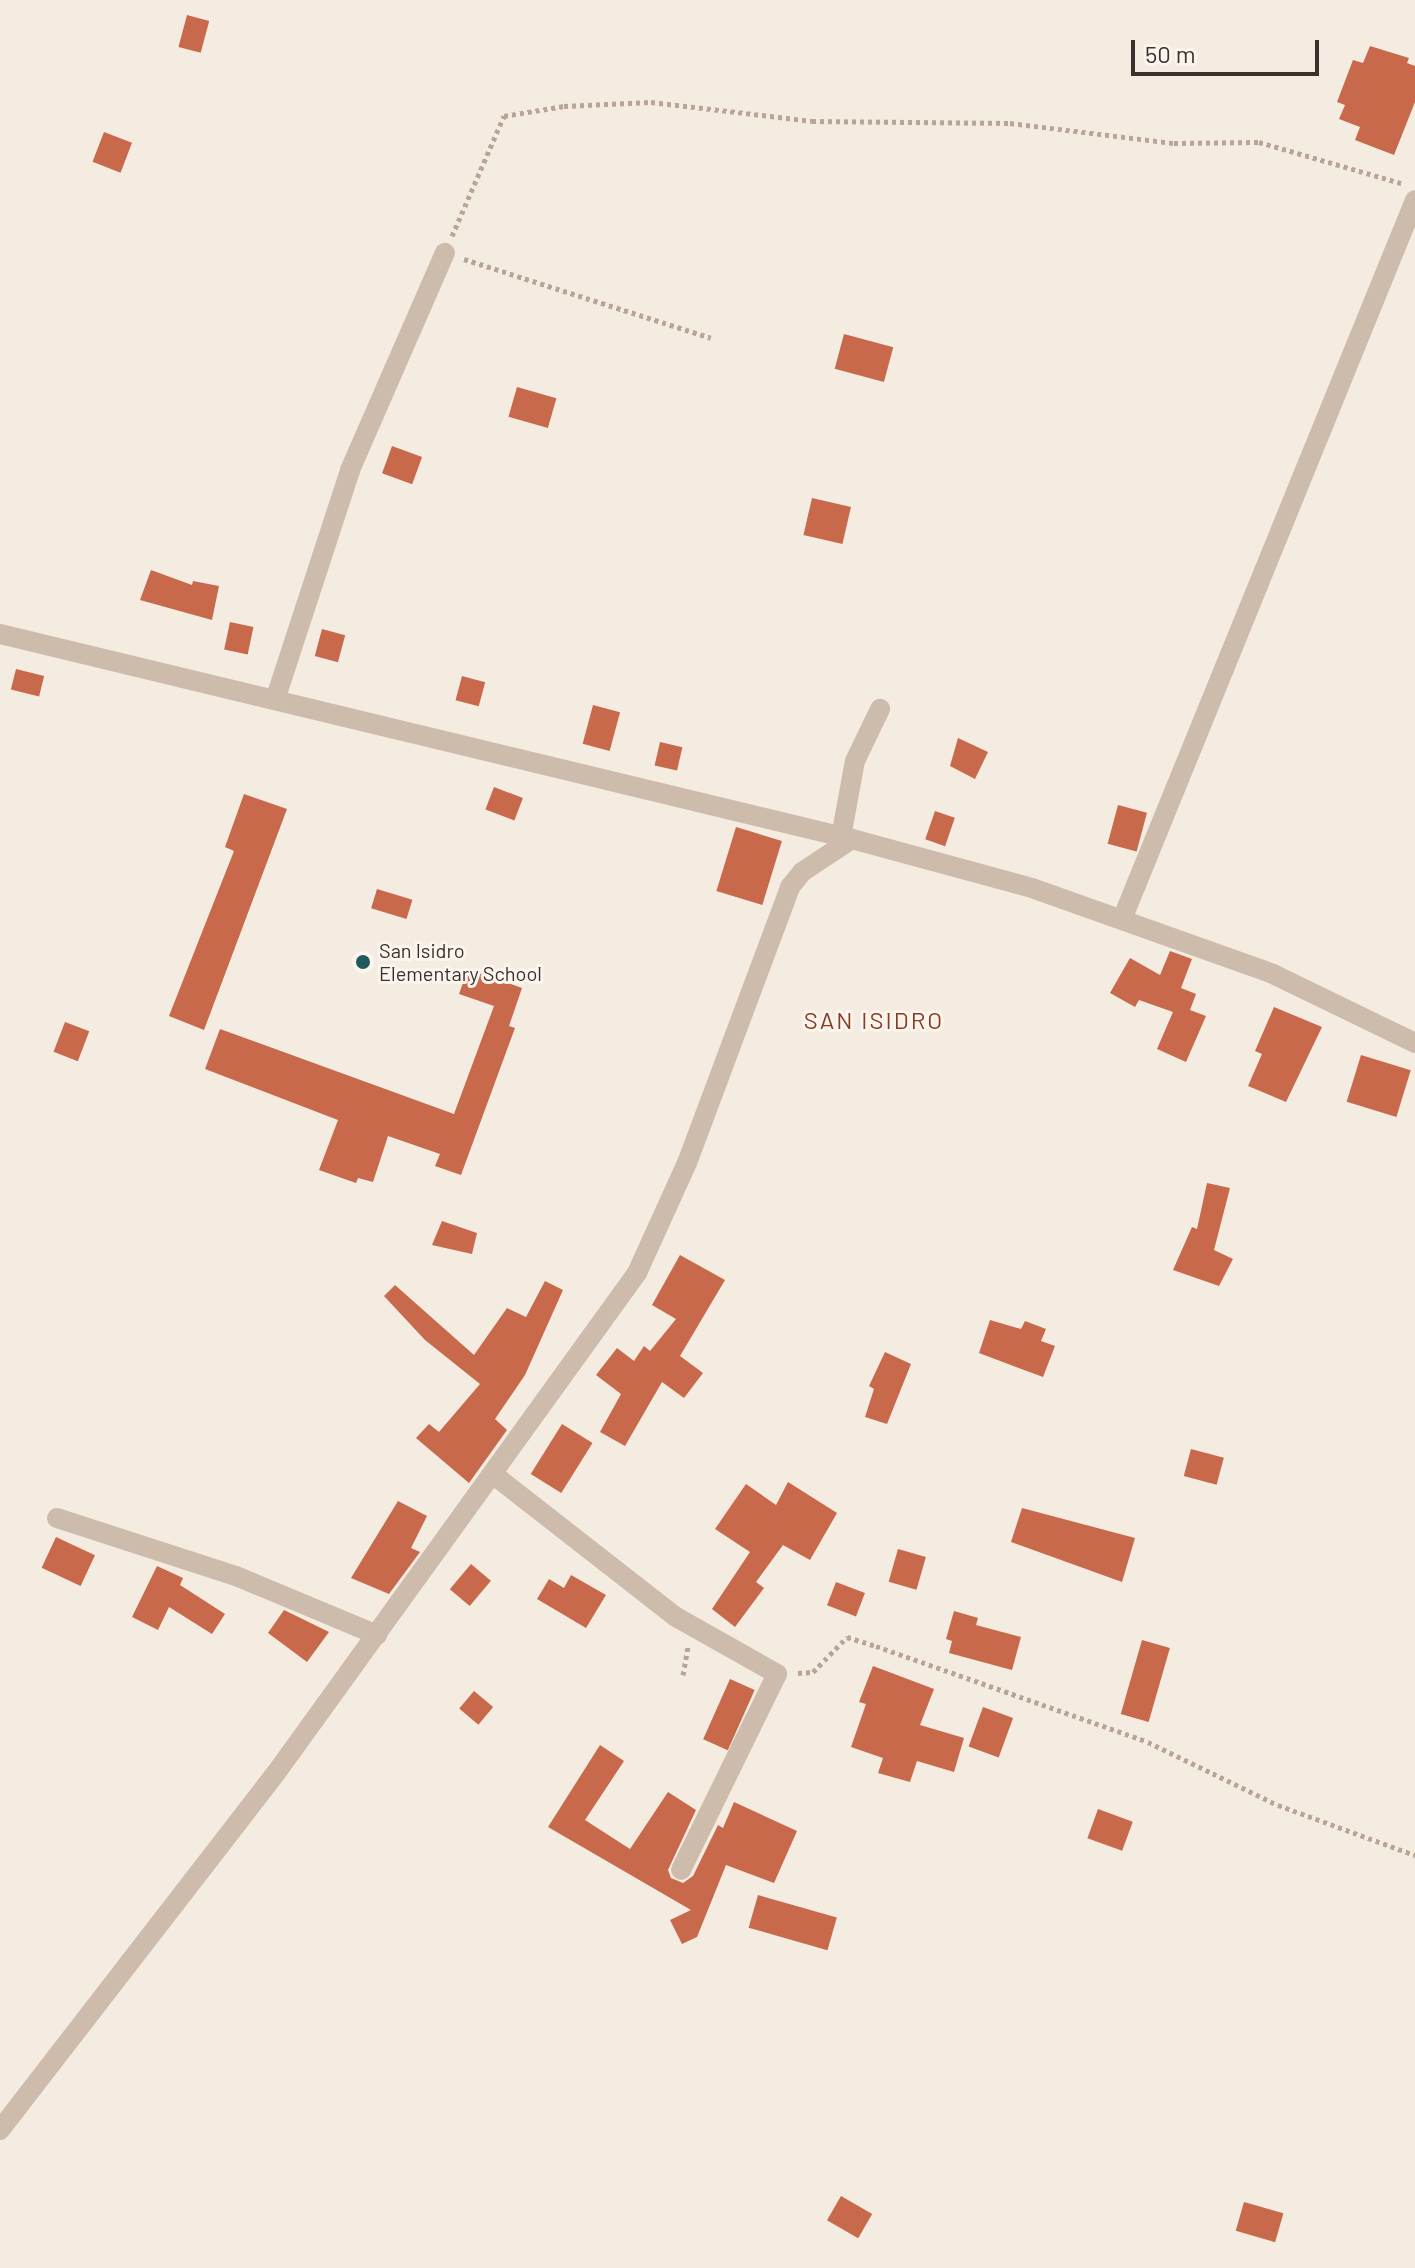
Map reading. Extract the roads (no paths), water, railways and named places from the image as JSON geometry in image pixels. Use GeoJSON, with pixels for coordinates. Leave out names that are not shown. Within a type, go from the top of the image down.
{"type":"FeatureCollection","features":[{"type":"Feature","properties":{"kind":"street"},"geometry":{"type":"LineString","coordinates":[[1123,917],[1415,200]]}},
{"type":"Feature","properties":{"kind":"street"},"geometry":{"type":"LineString","coordinates":[[276,697],[350,470],[445,253]]}},
{"type":"Feature","properties":{"kind":"street"},"geometry":{"type":"LineString","coordinates":[[0,634],[276,697],[847,838],[1123,917],[1273,974],[1415,1043]]}},
{"type":"Feature","properties":{"kind":"street"},"geometry":{"type":"LineString","coordinates":[[0,2130],[75,2028],[157,1932],[494,1475],[637,1273],[687,1163],[790,887],[802,872],[847,838],[855,761],[880,709]]}},
{"type":"Feature","properties":{"kind":"street"},"geometry":{"type":"LineString","coordinates":[[494,1475],[676,1617],[777,1674],[681,1870]]}},
{"type":"Feature","properties":{"kind":"street"},"geometry":{"type":"LineString","coordinates":[[57,1518],[248,1580],[377,1635]]}},
{"type":"Feature","properties":{"kind":"place","name":"San Isidro Elementary School"},"geometry":{"type":"Point","coordinates":[363,962]}},
{"type":"Feature","properties":{"kind":"district","name":"SAN ISIDRO"},"geometry":{"type":"Point","coordinates":[874,1020]}}]}
